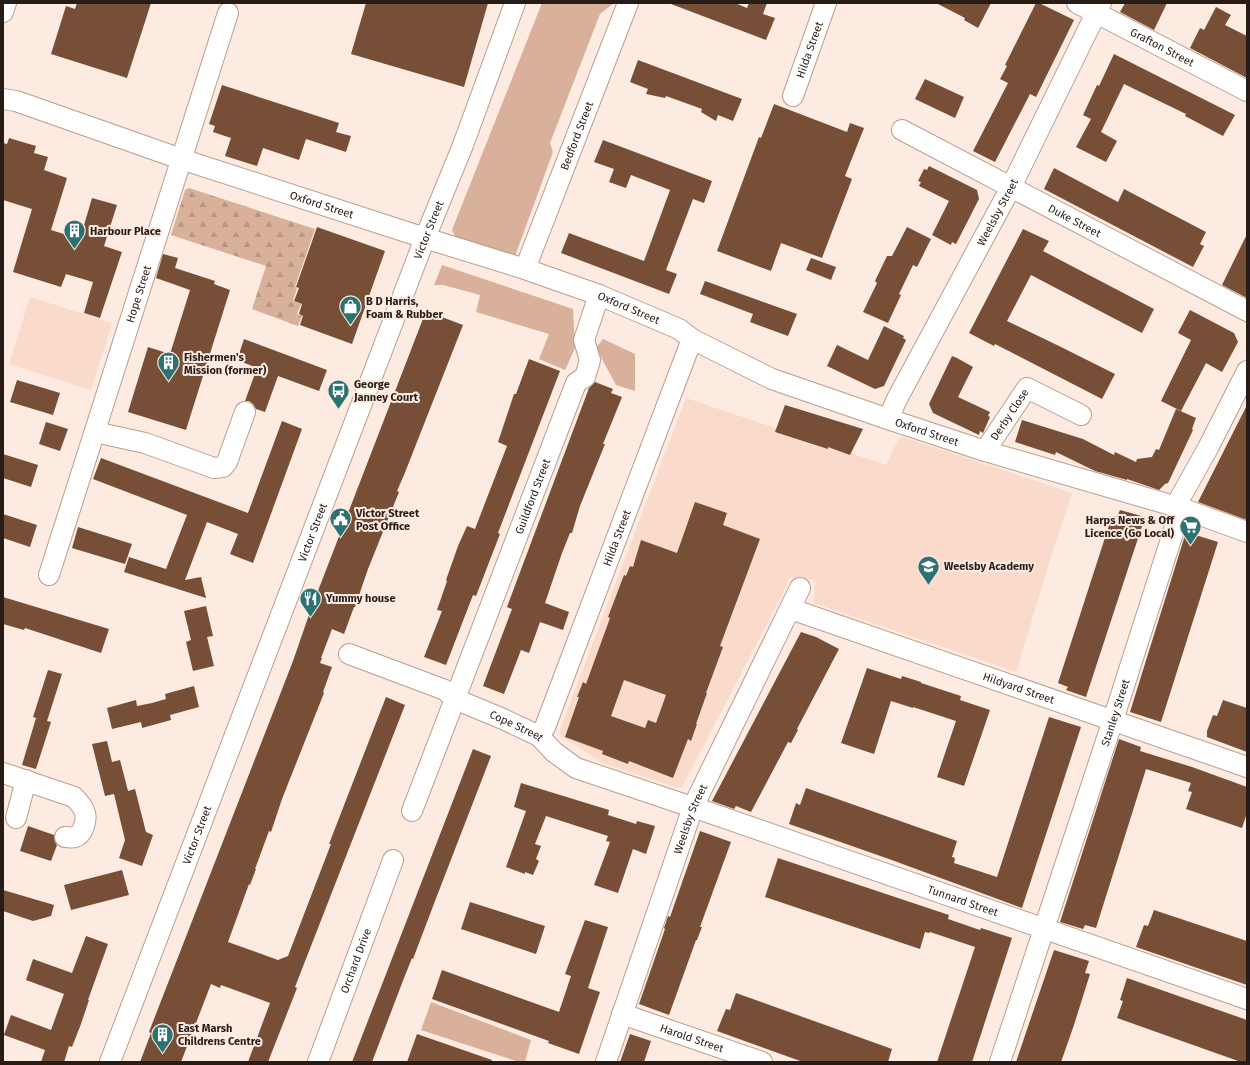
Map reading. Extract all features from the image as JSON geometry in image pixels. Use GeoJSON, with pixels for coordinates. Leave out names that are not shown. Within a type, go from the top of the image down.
{"type":"FeatureCollection","features":[{"type":"Feature","properties":{"kind":"street"},"geometry":{"type":"LineString","coordinates":[[3,12],[6,3]]}},
{"type":"Feature","properties":{"kind":"street","name":"Victor Street"},"geometry":{"type":"LineString","coordinates":[[110,1062],[425,238],[463,145],[515,3]]}},
{"type":"Feature","properties":{"kind":"street","name":"Bedford Street"},"geometry":{"type":"LineString","coordinates":[[525,269],[628,3]]}},
{"type":"Feature","properties":{"kind":"street","name":"Hilda Street"},"geometry":{"type":"LineString","coordinates":[[793,96],[826,3]]}},
{"type":"Feature","properties":{"kind":"street","name":"Grafton Street"},"geometry":{"type":"LineString","coordinates":[[1077,3],[1098,8],[1247,91]]}},
{"type":"Feature","properties":{"kind":"street","name":"Weelsby Street"},"geometry":{"type":"LineString","coordinates":[[888,419],[897,399],[1011,187],[1098,8]]}},
{"type":"Feature","properties":{"kind":"street","name":"Hope Street"},"geometry":{"type":"LineString","coordinates":[[49,575],[228,13]]}},
{"type":"Feature","properties":{"kind":"street","name":"Oxford Street"},"geometry":{"type":"LineString","coordinates":[[3,99],[16,101],[181,158],[425,238],[525,269],[599,295],[679,330],[692,339],[772,379],[985,451],[1180,508],[1247,532]]}},
{"type":"Feature","properties":{"kind":"street","name":"Duke Street"},"geometry":{"type":"LineString","coordinates":[[902,130],[1247,311]]}},
{"type":"Feature","properties":{"kind":"street","name":"Guildford Street"},"geometry":{"type":"LineString","coordinates":[[455,699],[576,383],[585,377],[590,360],[584,340],[599,295]]}},
{"type":"Feature","properties":{"kind":"street","name":"Hilda Street"},"geometry":{"type":"LineString","coordinates":[[539,736],[548,719],[692,339]]}},
{"type":"Feature","properties":{"kind":"street","name":"Stanley Street"},"geometry":{"type":"LineString","coordinates":[[1000,1062],[1043,928],[1113,720],[1180,508],[1180,498],[1208,448],[1247,371]]}},
{"type":"Feature","properties":{"kind":"street","name":"Derby Close"},"geometry":{"type":"LineString","coordinates":[[985,451],[1027,388],[1081,415]]}},
{"type":"Feature","properties":{"kind":"street"},"geometry":{"type":"LineString","coordinates":[[95,432],[145,443],[214,468],[223,467],[227,462],[245,412]]}},
{"type":"Feature","properties":{"kind":"street","name":"Weelsby Street"},"geometry":{"type":"LineString","coordinates":[[606,1062],[686,805],[791,609],[800,588]]}},
{"type":"Feature","properties":{"kind":"street","name":"Hildyard Street"},"geometry":{"type":"LineString","coordinates":[[791,609],[1247,767]]}},
{"type":"Feature","properties":{"kind":"street","name":"Cope Street"},"geometry":{"type":"LineString","coordinates":[[349,654],[445,690],[455,699],[539,736],[554,752],[576,768],[686,805]]}},
{"type":"Feature","properties":{"kind":"street"},"geometry":{"type":"LineString","coordinates":[[412,811],[455,699]]}},
{"type":"Feature","properties":{"kind":"street"},"geometry":{"type":"LineString","coordinates":[[3,773],[74,797],[84,812],[85,820],[80,834],[74,838],[65,837]]}},
{"type":"Feature","properties":{"kind":"street"},"geometry":{"type":"LineString","coordinates":[[16,818],[26,780]]}},
{"type":"Feature","properties":{"kind":"street","name":"Tunnard Street"},"geometry":{"type":"LineString","coordinates":[[686,805],[1247,999]]}},
{"type":"Feature","properties":{"kind":"street","name":"Orchard Drive"},"geometry":{"type":"LineString","coordinates":[[318,1062],[393,860]]}},
{"type":"Feature","properties":{"kind":"street","name":"Harold Street"},"geometry":{"type":"LineString","coordinates":[[622,1014],[762,1062]]}},
{"type":"Feature","properties":{"kind":"shaded area"},"geometry":{"type":"Polygon","coordinates":[[[30,297],[112,323],[91,390],[9,364],[30,297]]]}},
{"type":"Feature","properties":{"kind":"shaded area","name":"Weelsby Academy"},"geometry":{"type":"Polygon","coordinates":[[[686,398],[886,465],[899,438],[903,437],[1072,493],[1016,672],[814,603],[815,580],[789,578],[783,593],[682,787],[678,788],[603,763],[561,736],[559,732],[686,398]]]}},
{"type":"Feature","properties":{"kind":"green space"},"geometry":{"type":"Polygon","coordinates":[[[542,3],[614,3],[600,14],[550,143],[553,152],[514,259],[456,238],[452,230],[542,3]]]}},
{"type":"Feature","properties":{"kind":"green space"},"geometry":{"type":"Polygon","coordinates":[[[189,188],[315,229],[295,287],[297,288],[293,301],[301,304],[297,314],[302,316],[298,326],[252,309],[266,266],[171,235],[185,190],[189,188]]]}},
{"type":"Feature","properties":{"kind":"green space"},"geometry":{"type":"Polygon","coordinates":[[[442,265],[573,309],[575,348],[565,370],[539,359],[549,334],[476,312],[480,295],[443,285],[434,285],[442,265]]]}},
{"type":"Feature","properties":{"kind":"green space"},"geometry":{"type":"Polygon","coordinates":[[[603,339],[635,354],[635,391],[616,385],[596,348],[603,339]]]}},
{"type":"Feature","properties":{"kind":"green space"},"geometry":{"type":"Polygon","coordinates":[[[431,1002],[531,1040],[525,1062],[519,1062],[421,1030],[431,1002]]]}},
{"type":"Feature","properties":{"kind":"building"},"geometry":{"type":"Polygon","coordinates":[[[77,3],[151,3],[127,78],[51,54],[66,6],[75,9],[77,3]]]}},
{"type":"Feature","properties":{"kind":"building"},"geometry":{"type":"Polygon","coordinates":[[[366,3],[488,3],[464,87],[351,54],[366,3]]]}},
{"type":"Feature","properties":{"kind":"building"},"geometry":{"type":"Polygon","coordinates":[[[671,3],[735,3],[747,8],[749,3],[767,3],[763,14],[775,18],[766,40],[671,3]]]}},
{"type":"Feature","properties":{"kind":"building"},"geometry":{"type":"Polygon","coordinates":[[[936,3],[991,3],[978,28],[964,20],[965,18],[936,3]]]}},
{"type":"Feature","properties":{"kind":"building"},"geometry":{"type":"Polygon","coordinates":[[[1036,3],[1039,3],[1074,20],[1036,97],[1030,94],[995,162],[973,151],[1008,83],[1000,79],[1007,66],[1005,65],[1036,3]]]}},
{"type":"Feature","properties":{"kind":"building"},"geometry":{"type":"Polygon","coordinates":[[[1125,3],[1167,3],[1154,30],[1120,12],[1125,3]]]}},
{"type":"Feature","properties":{"kind":"building"},"geometry":{"type":"Polygon","coordinates":[[[1216,7],[1231,15],[1225,25],[1247,36],[1247,78],[1190,48],[1200,28],[1204,30],[1216,7]]]}},
{"type":"Feature","properties":{"kind":"building"},"geometry":{"type":"Polygon","coordinates":[[[1114,54],[1235,115],[1223,136],[1185,116],[1186,114],[1124,84],[1101,132],[1117,141],[1106,162],[1076,147],[1091,119],[1083,115],[1114,54]]]}},
{"type":"Feature","properties":{"kind":"building"},"geometry":{"type":"Polygon","coordinates":[[[638,60],[742,99],[733,121],[718,115],[716,121],[701,112],[702,109],[666,96],[665,98],[646,94],[648,89],[630,82],[638,60]]]}},
{"type":"Feature","properties":{"kind":"building"},"geometry":{"type":"Polygon","coordinates":[[[925,79],[964,97],[955,118],[915,99],[925,79]]]}},
{"type":"Feature","properties":{"kind":"building"},"geometry":{"type":"Polygon","coordinates":[[[222,85],[339,123],[336,132],[351,136],[346,152],[306,139],[299,160],[263,148],[257,166],[225,156],[231,138],[213,132],[215,126],[209,124],[222,85]]]}},
{"type":"Feature","properties":{"kind":"building"},"geometry":{"type":"Polygon","coordinates":[[[774,104],[847,132],[850,123],[864,128],[845,176],[852,179],[822,258],[781,243],[771,271],[717,251],[759,137],[761,138],[774,104]]]}},
{"type":"Feature","properties":{"kind":"building"},"geometry":{"type":"Polygon","coordinates":[[[9,138],[36,146],[34,153],[48,157],[44,170],[67,178],[51,230],[80,239],[92,198],[117,205],[104,246],[122,252],[100,318],[84,313],[93,282],[66,274],[61,287],[13,272],[32,209],[3,200],[3,143],[7,144],[9,138]]]}},
{"type":"Feature","properties":{"kind":"building"},"geometry":{"type":"Polygon","coordinates":[[[603,140],[712,181],[704,203],[693,199],[666,270],[677,274],[669,294],[561,253],[569,233],[644,261],[670,190],[631,175],[626,188],[609,182],[614,169],[594,162],[603,140]]]}},
{"type":"Feature","properties":{"kind":"building"},"geometry":{"type":"Polygon","coordinates":[[[929,166],[977,190],[979,199],[956,244],[952,242],[951,245],[932,235],[949,201],[919,186],[921,182],[918,181],[924,169],[927,170],[929,166]]]}},
{"type":"Feature","properties":{"kind":"building"},"geometry":{"type":"Polygon","coordinates":[[[1054,168],[1118,202],[1124,189],[1206,232],[1200,244],[1204,246],[1193,267],[1044,189],[1054,168]]]}},
{"type":"Feature","properties":{"kind":"building"},"geometry":{"type":"Polygon","coordinates":[[[317,227],[385,251],[352,344],[300,325],[303,316],[299,314],[302,304],[294,301],[299,288],[296,287],[317,227]]]}},
{"type":"Feature","properties":{"kind":"building"},"geometry":{"type":"Polygon","coordinates":[[[907,227],[931,239],[917,267],[913,265],[899,294],[901,295],[888,323],[863,312],[877,283],[875,281],[887,256],[892,256],[907,227]]]}},
{"type":"Feature","properties":{"kind":"building"},"geometry":{"type":"Polygon","coordinates":[[[1023,229],[1049,241],[1043,251],[1154,309],[1142,333],[1031,275],[1007,321],[1115,374],[1102,399],[995,344],[994,346],[969,333],[1023,229]]]}},
{"type":"Feature","properties":{"kind":"building"},"geometry":{"type":"Polygon","coordinates":[[[1247,234],[1247,298],[1222,285],[1247,234]]]}},
{"type":"Feature","properties":{"kind":"building","name":"Fishermen's Mission (former)"},"geometry":{"type":"Polygon","coordinates":[[[163,254],[178,258],[175,268],[215,281],[214,284],[230,290],[186,430],[128,412],[148,347],[170,354],[190,290],[156,278],[163,254]]]}},
{"type":"Feature","properties":{"kind":"building"},"geometry":{"type":"Polygon","coordinates":[[[811,258],[836,267],[831,280],[806,270],[811,258]]]}},
{"type":"Feature","properties":{"kind":"building"},"geometry":{"type":"Polygon","coordinates":[[[705,281],[797,314],[788,336],[750,322],[753,314],[700,294],[705,281]]]}},
{"type":"Feature","properties":{"kind":"building"},"geometry":{"type":"Polygon","coordinates":[[[1190,310],[1234,333],[1238,342],[1222,372],[1206,363],[1181,411],[1161,401],[1191,340],[1178,333],[1190,310]]]}},
{"type":"Feature","properties":{"kind":"building"},"geometry":{"type":"Polygon","coordinates":[[[426,311],[463,325],[397,491],[399,492],[344,634],[332,629],[320,663],[332,667],[323,692],[324,693],[282,799],[271,832],[269,831],[228,942],[278,960],[288,956],[331,844],[329,844],[386,697],[405,705],[295,987],[297,988],[268,1062],[248,1062],[270,1003],[221,985],[220,988],[211,984],[181,1062],[140,1062],[151,1033],[149,1032],[293,661],[311,609],[426,311]]]}},
{"type":"Feature","properties":{"kind":"building"},"geometry":{"type":"Polygon","coordinates":[[[884,326],[904,336],[903,338],[906,340],[884,386],[875,389],[827,366],[837,345],[868,360],[884,326]]]}},
{"type":"Feature","properties":{"kind":"building"},"geometry":{"type":"Polygon","coordinates":[[[244,339],[327,370],[319,391],[278,376],[265,412],[256,409],[249,401],[245,401],[257,368],[237,360],[244,339]]]}},
{"type":"Feature","properties":{"kind":"building"},"geometry":{"type":"Polygon","coordinates":[[[952,356],[973,367],[958,397],[990,412],[988,416],[990,417],[983,433],[980,431],[979,435],[933,413],[929,404],[952,356]]]}},
{"type":"Feature","properties":{"kind":"building"},"geometry":{"type":"Polygon","coordinates":[[[529,359],[560,371],[498,533],[500,534],[476,596],[473,595],[446,665],[424,657],[442,611],[437,610],[458,546],[467,526],[475,529],[507,446],[498,442],[514,394],[516,394],[529,359]]]}},
{"type":"Feature","properties":{"kind":"building"},"geometry":{"type":"Polygon","coordinates":[[[17,380],[60,393],[53,415],[10,402],[17,380]]]}},
{"type":"Feature","properties":{"kind":"building"},"geometry":{"type":"Polygon","coordinates":[[[595,382],[613,389],[611,393],[622,397],[580,506],[572,533],[570,533],[562,553],[545,603],[569,612],[563,630],[540,622],[529,653],[521,650],[504,694],[483,686],[512,609],[507,607],[589,388],[595,382]]]}},
{"type":"Feature","properties":{"kind":"building"},"geometry":{"type":"Polygon","coordinates":[[[785,405],[863,429],[850,455],[775,432],[785,405]]]}},
{"type":"Feature","properties":{"kind":"building"},"geometry":{"type":"Polygon","coordinates":[[[1247,405],[1247,520],[1198,502],[1247,405]]]}},
{"type":"Feature","properties":{"kind":"building"},"geometry":{"type":"Polygon","coordinates":[[[1176,409],[1196,418],[1192,429],[1193,430],[1168,483],[1159,490],[1127,479],[1095,471],[1056,452],[1055,455],[1015,442],[1022,420],[1083,439],[1114,455],[1115,452],[1136,462],[1137,459],[1152,457],[1156,449],[1159,450],[1176,409]]]}},
{"type":"Feature","properties":{"kind":"building"},"geometry":{"type":"Polygon","coordinates":[[[282,421],[302,429],[253,563],[230,554],[238,534],[207,522],[185,580],[201,577],[206,598],[124,572],[129,557],[166,569],[187,515],[93,479],[101,458],[248,513],[282,421]]]}},
{"type":"Feature","properties":{"kind":"building"},"geometry":{"type":"Polygon","coordinates":[[[46,422],[68,429],[60,451],[39,444],[46,422]]]}},
{"type":"Feature","properties":{"kind":"building"},"geometry":{"type":"Polygon","coordinates":[[[3,454],[38,465],[31,487],[3,478],[3,454]]]}},
{"type":"Feature","properties":{"kind":"building"},"geometry":{"type":"Polygon","coordinates":[[[695,502],[727,513],[723,525],[760,539],[720,646],[723,647],[706,693],[691,741],[688,739],[673,778],[629,761],[628,764],[602,754],[603,751],[565,737],[579,697],[577,697],[583,682],[586,684],[610,618],[608,617],[624,575],[626,576],[630,566],[633,567],[641,540],[677,553],[695,502]],[[624,680],[611,716],[645,728],[648,720],[656,723],[666,695],[624,680]]]}},
{"type":"Feature","properties":{"kind":"building"},"geometry":{"type":"Polygon","coordinates":[[[1120,510],[1145,517],[1086,697],[1066,690],[1068,687],[1058,683],[1112,516],[1117,517],[1120,510]]]}},
{"type":"Feature","properties":{"kind":"building"},"geometry":{"type":"Polygon","coordinates":[[[3,514],[37,525],[30,547],[3,538],[3,514]]]}},
{"type":"Feature","properties":{"kind":"building"},"geometry":{"type":"Polygon","coordinates":[[[78,527],[132,544],[125,564],[72,548],[78,527]]]}},
{"type":"Feature","properties":{"kind":"building"},"geometry":{"type":"Polygon","coordinates":[[[1186,532],[1218,542],[1161,722],[1130,712],[1186,532]]]}},
{"type":"Feature","properties":{"kind":"building"},"geometry":{"type":"Polygon","coordinates":[[[3,597],[109,629],[101,653],[25,628],[24,630],[3,624],[3,597]]]}},
{"type":"Feature","properties":{"kind":"building"},"geometry":{"type":"Polygon","coordinates":[[[206,606],[213,636],[207,637],[214,666],[193,671],[186,642],[191,640],[184,611],[206,606]]]}},
{"type":"Feature","properties":{"kind":"building"},"geometry":{"type":"Polygon","coordinates":[[[801,632],[816,637],[839,649],[797,729],[798,730],[791,743],[788,742],[751,812],[736,806],[734,809],[712,801],[801,632]]]}},
{"type":"Feature","properties":{"kind":"building"},"geometry":{"type":"Polygon","coordinates":[[[867,668],[901,679],[902,676],[921,682],[961,696],[960,700],[990,710],[964,786],[937,777],[956,721],[891,701],[874,754],[841,743],[867,668]]]}},
{"type":"Feature","properties":{"kind":"building"},"geometry":{"type":"Polygon","coordinates":[[[48,670],[62,674],[47,721],[33,717],[48,670]]]}},
{"type":"Feature","properties":{"kind":"building"},"geometry":{"type":"Polygon","coordinates":[[[194,686],[199,707],[170,715],[171,720],[142,728],[141,722],[112,729],[107,708],[136,700],[137,706],[152,703],[166,699],[165,694],[194,686]]]}},
{"type":"Feature","properties":{"kind":"building"},"geometry":{"type":"Polygon","coordinates":[[[1223,700],[1247,708],[1247,752],[1207,737],[1207,731],[1213,715],[1217,716],[1223,700]]]}},
{"type":"Feature","properties":{"kind":"building"},"geometry":{"type":"Polygon","coordinates":[[[1049,717],[1081,727],[1022,908],[789,824],[796,803],[800,805],[806,788],[957,841],[952,857],[955,858],[954,863],[997,877],[1049,717]]]}},
{"type":"Feature","properties":{"kind":"building"},"geometry":{"type":"Polygon","coordinates":[[[36,718],[51,722],[36,769],[22,765],[36,718]]]}},
{"type":"Feature","properties":{"kind":"building"},"geometry":{"type":"Polygon","coordinates":[[[1119,739],[1141,747],[1140,751],[1192,767],[1247,787],[1247,813],[1242,828],[1186,809],[1192,792],[1188,791],[1191,783],[1146,769],[1096,928],[1085,925],[1083,929],[1060,922],[1119,739]]]}},
{"type":"Feature","properties":{"kind":"building"},"geometry":{"type":"Polygon","coordinates":[[[107,741],[112,762],[120,760],[128,791],[135,789],[146,832],[153,835],[142,866],[119,858],[125,840],[114,794],[105,796],[92,744],[107,741]]]}},
{"type":"Feature","properties":{"kind":"building"},"geometry":{"type":"Polygon","coordinates":[[[473,749],[491,756],[413,959],[412,958],[372,1062],[352,1062],[473,749]]]}},
{"type":"Feature","properties":{"kind":"building"},"geometry":{"type":"Polygon","coordinates":[[[521,783],[609,810],[608,815],[636,824],[637,821],[655,826],[646,854],[633,849],[618,893],[594,885],[610,842],[606,841],[608,836],[546,816],[535,844],[541,846],[536,859],[539,861],[533,875],[525,872],[525,874],[506,867],[526,811],[514,807],[521,783]]]}},
{"type":"Feature","properties":{"kind":"building"},"geometry":{"type":"Polygon","coordinates":[[[28,826],[54,835],[57,845],[51,861],[20,851],[28,826]]]}},
{"type":"Feature","properties":{"kind":"building"},"geometry":{"type":"Polygon","coordinates":[[[700,831],[731,842],[700,927],[702,927],[669,1015],[639,1004],[665,929],[668,916],[670,917],[700,831]]]}},
{"type":"Feature","properties":{"kind":"building"},"geometry":{"type":"Polygon","coordinates":[[[778,858],[949,915],[948,919],[980,930],[981,928],[1012,938],[972,1062],[937,1062],[975,947],[930,932],[925,932],[920,949],[765,897],[778,858]]]}},
{"type":"Feature","properties":{"kind":"building"},"geometry":{"type":"Polygon","coordinates":[[[122,870],[129,895],[71,910],[64,885],[122,870]]]}},
{"type":"Feature","properties":{"kind":"building"},"geometry":{"type":"Polygon","coordinates":[[[3,890],[54,905],[51,916],[33,921],[3,911],[3,890]]]}},
{"type":"Feature","properties":{"kind":"building"},"geometry":{"type":"Polygon","coordinates":[[[470,902],[545,926],[536,954],[461,929],[470,902]]]}},
{"type":"Feature","properties":{"kind":"building"},"geometry":{"type":"Polygon","coordinates":[[[1154,910],[1247,941],[1247,985],[1136,947],[1144,925],[1148,926],[1154,910]]]}},
{"type":"Feature","properties":{"kind":"building"},"geometry":{"type":"Polygon","coordinates":[[[585,920],[608,927],[588,988],[600,992],[579,1054],[548,1043],[549,1041],[432,999],[442,970],[559,1012],[571,976],[565,974],[585,920]]]}},
{"type":"Feature","properties":{"kind":"building"},"geometry":{"type":"Polygon","coordinates":[[[86,936],[108,944],[81,1024],[72,1047],[69,1046],[64,1062],[41,1062],[45,1050],[4,1035],[11,1015],[51,1030],[64,994],[26,980],[33,959],[72,973],[86,936]]]}},
{"type":"Feature","properties":{"kind":"building"},"geometry":{"type":"Polygon","coordinates":[[[1054,950],[1089,961],[1085,973],[1090,974],[1074,1025],[1061,1062],[1016,1062],[1054,950]]]}},
{"type":"Feature","properties":{"kind":"building"},"geometry":{"type":"Polygon","coordinates":[[[1127,978],[1247,1020],[1247,1062],[1241,1062],[1117,1018],[1123,1001],[1120,1000],[1127,978]]]}},
{"type":"Feature","properties":{"kind":"building"},"geometry":{"type":"Polygon","coordinates":[[[736,993],[892,1049],[888,1062],[803,1062],[717,1031],[726,1009],[730,1010],[736,993]]]}},
{"type":"Feature","properties":{"kind":"building"},"geometry":{"type":"Polygon","coordinates":[[[417,1034],[492,1060],[491,1062],[407,1062],[417,1034]]]}},
{"type":"Feature","properties":{"kind":"building"},"geometry":{"type":"Polygon","coordinates":[[[630,1034],[651,1041],[644,1062],[620,1062],[630,1034]]]}},
{"type":"Feature","properties":{"kind":"place","name":"Harbour Place"},"geometry":{"type":"Point","coordinates":[75,250]}},
{"type":"Feature","properties":{"kind":"place","name":"B D Harris, Foam & Rubber"},"geometry":{"type":"Point","coordinates":[351,326]}},
{"type":"Feature","properties":{"kind":"place","name":"Fishermen's Mission (former)"},"geometry":{"type":"Point","coordinates":[169,382]}},
{"type":"Feature","properties":{"kind":"place","name":"George Janney Court"},"geometry":{"type":"Point","coordinates":[339,410]}},
{"type":"Feature","properties":{"kind":"place","name":"Victor Street Post Office"},"geometry":{"type":"Point","coordinates":[340,538]}},
{"type":"Feature","properties":{"kind":"place","name":"Harps News & Off Licence (Go Local)"},"geometry":{"type":"Point","coordinates":[1190,546]}},
{"type":"Feature","properties":{"kind":"place","name":"Weelsby Academy"},"geometry":{"type":"Point","coordinates":[928,586]}},
{"type":"Feature","properties":{"kind":"place","name":"Yummy house"},"geometry":{"type":"Point","coordinates":[311,618]}},
{"type":"Feature","properties":{"kind":"place","name":"East Marsh Childrens Centre"},"geometry":{"type":"Point","coordinates":[163,1054]}}]}
